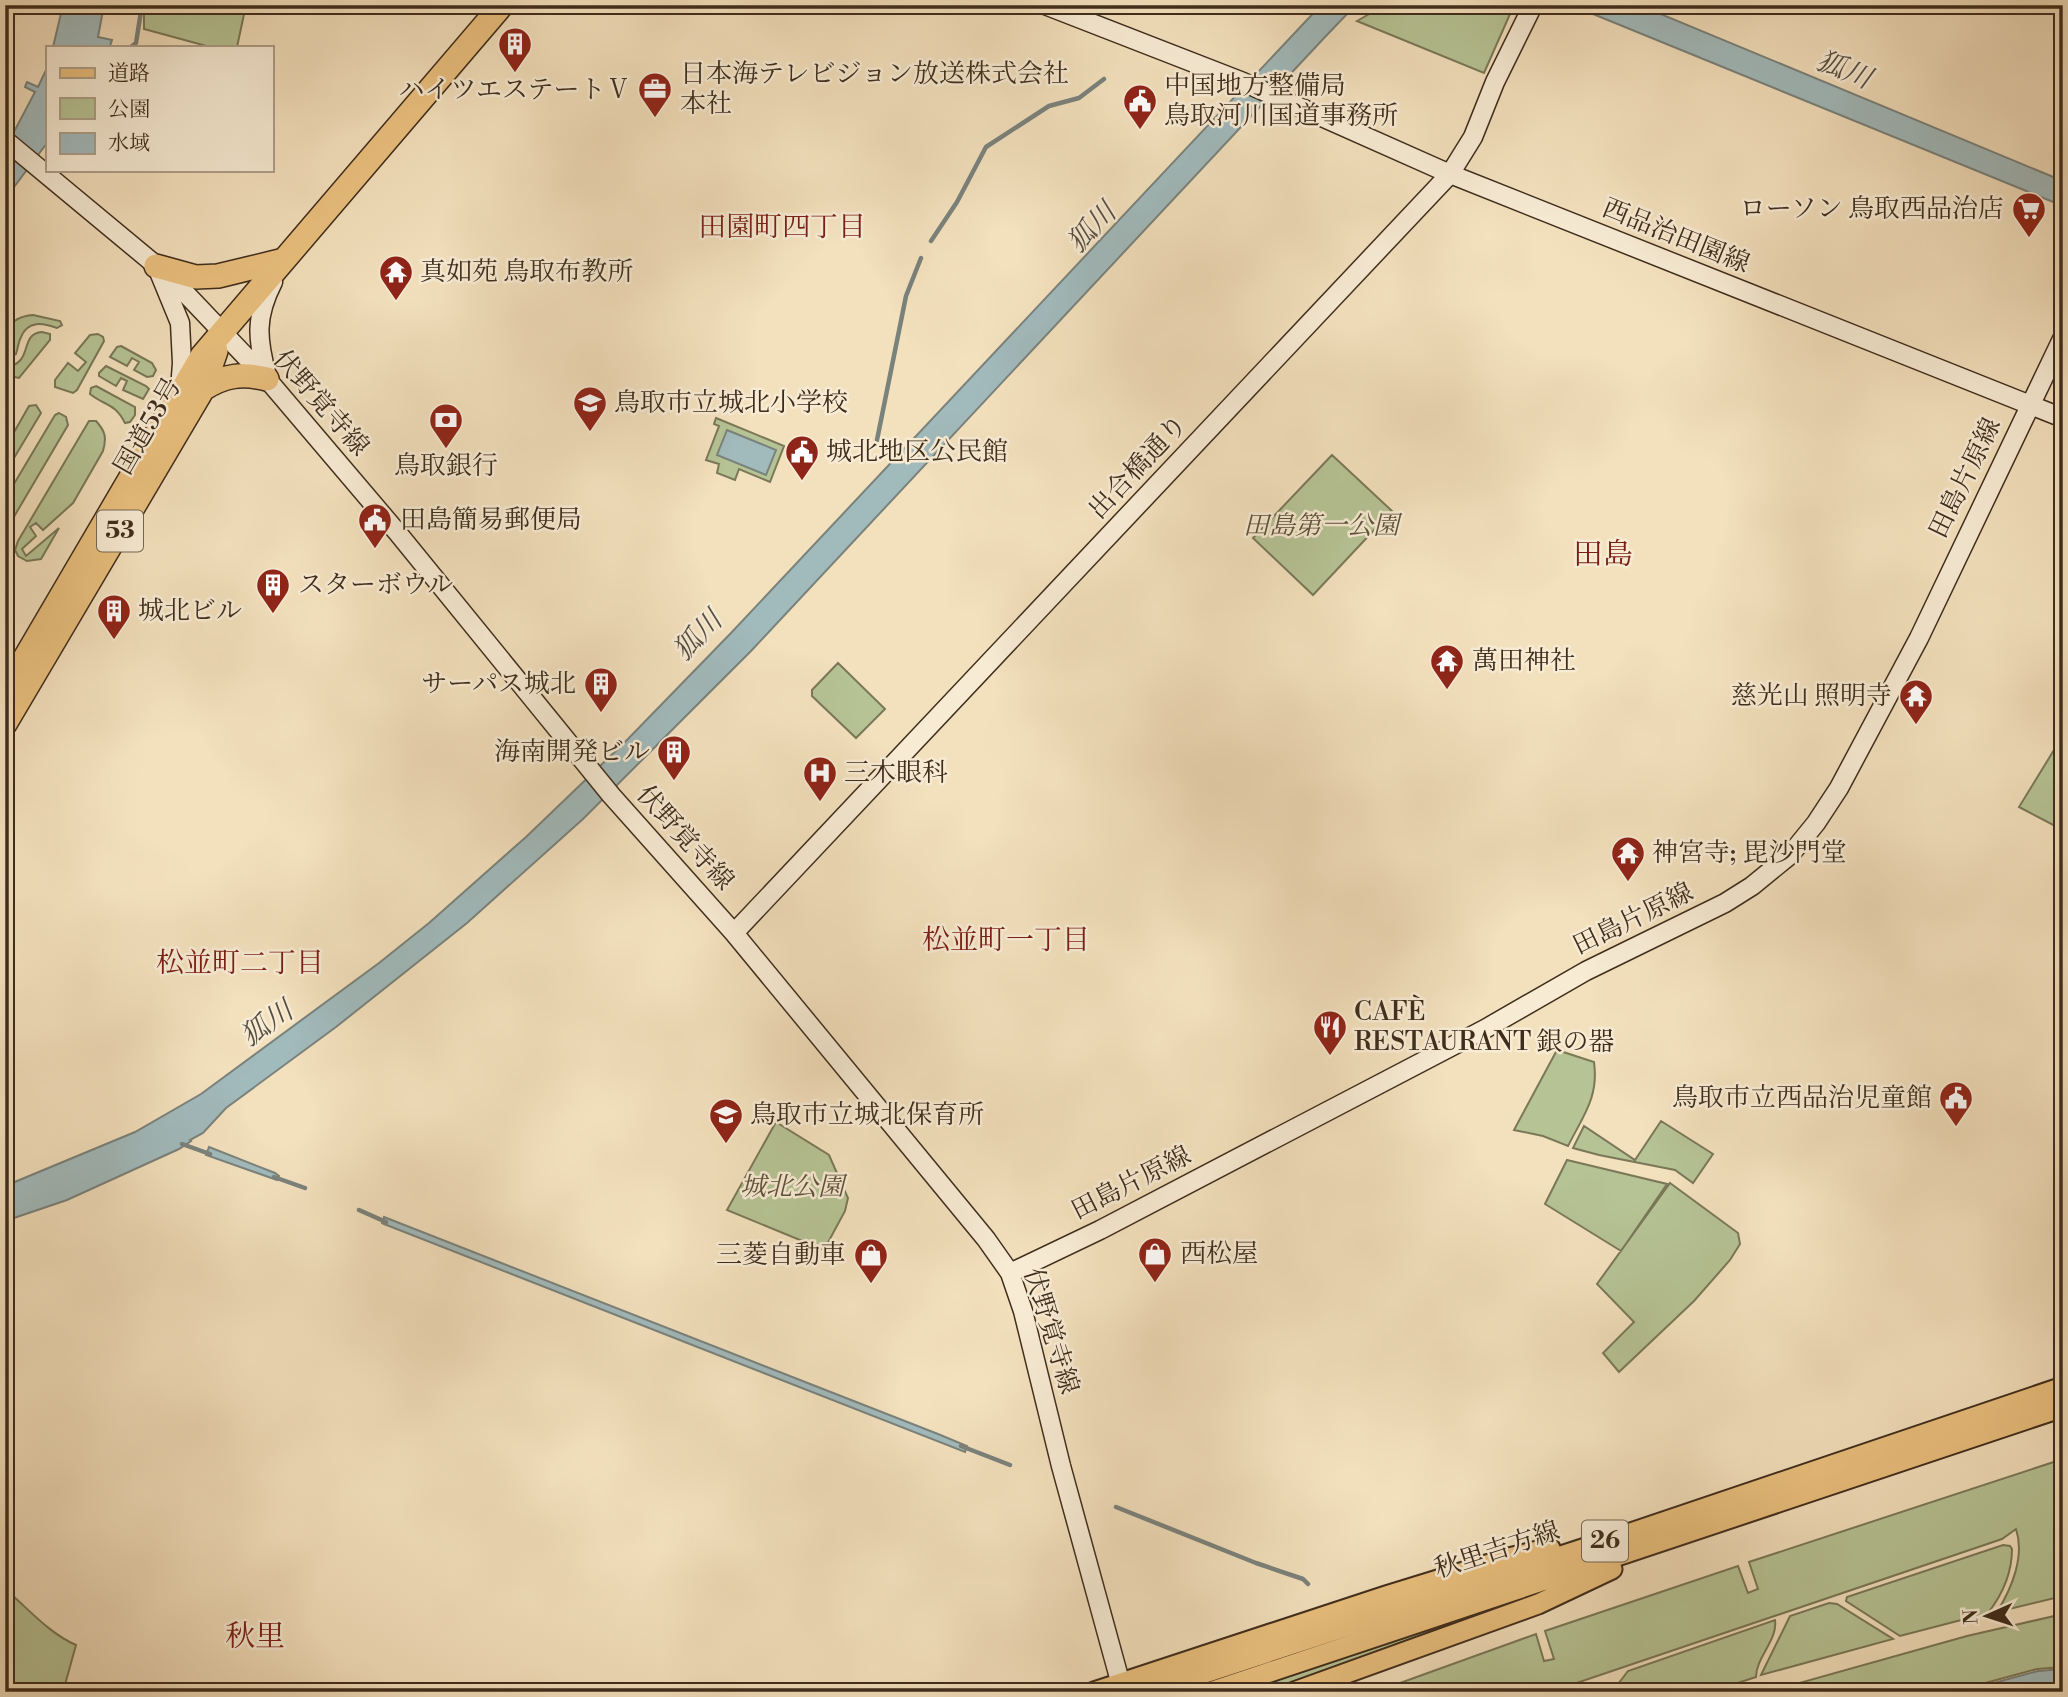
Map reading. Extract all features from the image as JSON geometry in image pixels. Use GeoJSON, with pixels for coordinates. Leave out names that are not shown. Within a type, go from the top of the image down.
{"type":"FeatureCollection","features":[{"type":"Feature","properties":{"kind":"highway","name":"国道53号"},"geometry":{"type":"LineString","coordinates":[[5,692],[202,356],[502,5]]}},
{"type":"Feature","properties":{"kind":"highway"},"geometry":{"type":"LineString","coordinates":[[156,266],[196,277],[218,276],[284,260]]}},
{"type":"Feature","properties":{"kind":"highway","name":"国道53号"},"geometry":{"type":"LineString","coordinates":[[5,724],[203,389],[223,332]]}},
{"type":"Feature","properties":{"kind":"highway"},"geometry":{"type":"LineString","coordinates":[[203,389],[231,376],[267,379]]}},
{"type":"Feature","properties":{"kind":"main road","name":"西品治田園線"},"geometry":{"type":"LineString","coordinates":[[1045,5],[1243,82],[1450,174],[2063,418]]}},
{"type":"Feature","properties":{"kind":"main road","name":"出合橋通り"},"geometry":{"type":"LineString","coordinates":[[734,933],[1450,174],[1473,137],[1495,82],[1533,5]]}},
{"type":"Feature","properties":{"kind":"main road","name":"伏野覚寺線"},"geometry":{"type":"LineString","coordinates":[[5,140],[46,172]]}},
{"type":"Feature","properties":{"kind":"main road","name":"伏野覚寺線"},"geometry":{"type":"LineString","coordinates":[[46,172],[156,266],[267,379],[397,532],[611,795],[734,933],[986,1239],[1010,1273],[1023,1311],[1061,1466],[1120,1681]]}},
{"type":"Feature","properties":{"kind":"main road"},"geometry":{"type":"LineString","coordinates":[[267,379],[259,336],[259,320],[267,293],[284,260]]}},
{"type":"Feature","properties":{"kind":"main road"},"geometry":{"type":"LineString","coordinates":[[156,266],[180,323],[182,363],[179,393]]}},
{"type":"Feature","properties":{"kind":"main road","name":"田島片原線"},"geometry":{"type":"LineString","coordinates":[[1010,1273],[1100,1230],[1485,1029],[1586,971],[1725,903],[1752,886],[1790,855],[1816,824],[1839,788],[1919,638],[2063,337]]}},
{"type":"Feature","properties":{"kind":"main road","name":"秋里吉方線"},"geometry":{"type":"LineString","coordinates":[[1147,1692],[2063,1387]]}},
{"type":"Feature","properties":{"kind":"main road","name":"秋里吉方線"},"geometry":{"type":"LineString","coordinates":[[1210,1692],[2063,1407]]}},
{"type":"Feature","properties":{"kind":"main road"},"geometry":{"type":"LineString","coordinates":[[1094,1692],[1120,1681],[1509,1558],[1563,1545],[1619,1537]]}},
{"type":"Feature","properties":{"kind":"main road"},"geometry":{"type":"LineString","coordinates":[[1294,1692],[1538,1604],[1673,1539]]}},
{"type":"Feature","properties":{"kind":"green space"},"geometry":{"type":"Polygon","coordinates":[[[144,5],[246,5],[237,46],[206,46],[144,29],[144,5]]]}},
{"type":"Feature","properties":{"kind":"green space"},"geometry":{"type":"Polygon","coordinates":[[[1385,5],[1514,5],[1484,73],[1357,21],[1385,5]]]}},
{"type":"Feature","properties":{"kind":"green space"},"geometry":{"type":"Polygon","coordinates":[[[33,315],[60,321],[62,325],[57,328],[32,325],[20,339],[16,354],[5,359],[8,329],[17,319],[33,315]]]}},
{"type":"Feature","properties":{"kind":"green space"},"geometry":{"type":"Polygon","coordinates":[[[42,332],[50,334],[50,340],[19,378],[5,375],[5,367],[20,361],[30,338],[42,332]]]}},
{"type":"Feature","properties":{"kind":"green space"},"geometry":{"type":"Polygon","coordinates":[[[98,334],[104,341],[77,390],[73,393],[55,387],[55,380],[68,363],[78,371],[86,362],[75,353],[90,335],[98,334]]]}},
{"type":"Feature","properties":{"kind":"green space"},"geometry":{"type":"Polygon","coordinates":[[[121,346],[152,363],[156,370],[153,376],[147,377],[134,370],[139,362],[132,358],[127,366],[110,357],[117,347],[121,346]]]}},
{"type":"Feature","properties":{"kind":"green space"},"geometry":{"type":"Polygon","coordinates":[[[106,366],[146,386],[149,389],[143,399],[123,390],[127,381],[121,378],[116,386],[99,376],[106,366]]]}},
{"type":"Feature","properties":{"kind":"green space"},"geometry":{"type":"Polygon","coordinates":[[[96,386],[135,407],[135,415],[130,422],[125,423],[113,408],[90,394],[91,388],[96,386]]]}},
{"type":"Feature","properties":{"kind":"green space"},"geometry":{"type":"Polygon","coordinates":[[[36,405],[41,413],[5,473],[5,448],[29,406],[36,405]]]}},
{"type":"Feature","properties":{"kind":"green space"},"geometry":{"type":"Polygon","coordinates":[[[59,413],[66,417],[68,425],[5,532],[5,499],[55,415],[59,413]]]}},
{"type":"Feature","properties":{"kind":"green space"},"geometry":{"type":"Polygon","coordinates":[[[716,418],[784,446],[770,482],[739,469],[735,480],[717,473],[719,464],[706,460],[719,426],[714,424],[716,418]]]}},
{"type":"Feature","properties":{"kind":"green space"},"geometry":{"type":"Polygon","coordinates":[[[89,421],[96,421],[103,431],[103,451],[73,503],[43,530],[36,523],[30,527],[36,536],[22,549],[26,556],[59,528],[41,559],[27,561],[18,556],[15,550],[18,541],[89,421]]]}},
{"type":"Feature","properties":{"kind":"green space","name":"田島第一公園"},"geometry":{"type":"Polygon","coordinates":[[[1332,455],[1392,511],[1313,595],[1253,538],[1332,455]]]}},
{"type":"Feature","properties":{"kind":"green space"},"geometry":{"type":"Polygon","coordinates":[[[838,663],[885,709],[856,738],[812,696],[812,690],[838,663]]]}},
{"type":"Feature","properties":{"kind":"green space"},"geometry":{"type":"Polygon","coordinates":[[[2059,746],[2063,746],[2063,830],[2019,807],[2059,746]]]}},
{"type":"Feature","properties":{"kind":"green space"},"geometry":{"type":"Polygon","coordinates":[[[1557,1050],[1594,1062],[1592,1096],[1568,1146],[1543,1136],[1514,1130],[1557,1050]]]}},
{"type":"Feature","properties":{"kind":"green space"},"geometry":{"type":"Polygon","coordinates":[[[1661,1121],[1713,1154],[1693,1183],[1675,1170],[1573,1148],[1584,1126],[1635,1160],[1661,1121]]]}},
{"type":"Feature","properties":{"kind":"green space","name":"城北公園"},"geometry":{"type":"Polygon","coordinates":[[[776,1122],[829,1155],[848,1198],[845,1211],[824,1250],[727,1210],[776,1122]]]}},
{"type":"Feature","properties":{"kind":"green space"},"geometry":{"type":"Polygon","coordinates":[[[1567,1160],[1667,1184],[1621,1251],[1545,1204],[1567,1160]]]}},
{"type":"Feature","properties":{"kind":"green space"},"geometry":{"type":"Polygon","coordinates":[[[1670,1183],[1738,1233],[1740,1244],[1730,1260],[1694,1301],[1619,1372],[1603,1353],[1634,1322],[1597,1284],[1670,1183]]]}},
{"type":"Feature","properties":{"kind":"green space"},"geometry":{"type":"Polygon","coordinates":[[[2063,1459],[2063,1596],[1997,1612],[2016,1572],[2019,1550],[2016,1529],[2002,1539],[1550,1692],[1375,1692],[1536,1634],[1544,1661],[1554,1659],[1545,1631],[1738,1566],[1748,1593],[1758,1589],[1749,1562],[2063,1459]]]}},
{"type":"Feature","properties":{"kind":"green space"},"geometry":{"type":"Polygon","coordinates":[[[2003,1545],[2012,1549],[2010,1567],[2002,1591],[1988,1613],[1900,1636],[1846,1601],[1847,1597],[2003,1545]]]}},
{"type":"Feature","properties":{"kind":"green space"},"geometry":{"type":"Polygon","coordinates":[[[12,1595],[50,1629],[76,1645],[63,1692],[5,1692],[5,1598],[12,1595]]]}},
{"type":"Feature","properties":{"kind":"green space"},"geometry":{"type":"Polygon","coordinates":[[[1829,1603],[1837,1604],[1893,1639],[1761,1675],[1790,1616],[1829,1603]]]}},
{"type":"Feature","properties":{"kind":"green space"},"geometry":{"type":"Polygon","coordinates":[[[2063,1614],[2063,1667],[2037,1669],[1978,1685],[1944,1686],[1907,1692],[1767,1692],[1967,1636],[2063,1614]]]}},
{"type":"Feature","properties":{"kind":"green space"},"geometry":{"type":"Polygon","coordinates":[[[1775,1620],[1773,1635],[1759,1662],[1756,1677],[1710,1692],[1612,1692],[1628,1671],[1775,1620]]]}},
{"type":"Feature","properties":{"kind":"green space"},"geometry":{"type":"Polygon","coordinates":[[[1438,1627],[1267,1692],[1241,1692],[1438,1627]]]}},
{"type":"Feature","properties":{"kind":"water"},"geometry":{"type":"Polygon","coordinates":[[[63,5],[104,5],[98,37],[112,40],[110,46],[53,46],[63,5]]]}},
{"type":"Feature","properties":{"kind":"water"},"geometry":{"type":"Polygon","coordinates":[[[1321,5],[1360,5],[1347,14],[1325,37],[751,651],[583,819],[467,923],[336,1027],[226,1108],[203,1133],[179,1149],[67,1200],[5,1221],[5,1186],[135,1132],[201,1094],[379,963],[429,923],[526,837],[625,742],[731,633],[1321,5]]]}},
{"type":"Feature","properties":{"kind":"water"},"geometry":{"type":"Polygon","coordinates":[[[1571,5],[1639,5],[2063,181],[2063,206],[1571,5]]]}},
{"type":"Feature","properties":{"kind":"water"},"geometry":{"type":"Polygon","coordinates":[[[46,70],[46,144],[5,199],[5,140],[15,130],[35,92],[25,87],[27,82],[38,87],[46,70]]]}},
{"type":"Feature","properties":{"kind":"water"},"geometry":{"type":"Polygon","coordinates":[[[727,430],[776,450],[766,475],[717,455],[727,430]]]}},
{"type":"Feature","properties":{"kind":"water"},"geometry":{"type":"Polygon","coordinates":[[[209,1147],[279,1176],[277,1180],[206,1155],[209,1147]]]}},
{"type":"Feature","properties":{"kind":"water"},"geometry":{"type":"Polygon","coordinates":[[[384,1217],[938,1434],[967,1446],[965,1452],[384,1224],[384,1217]]]}},
{"type":"Feature","properties":{"kind":"water"},"geometry":{"type":"Polygon","coordinates":[[[2063,1669],[2063,1692],[1916,1692],[1979,1687],[2038,1671],[2063,1669]]]}},
{"type":"Feature","properties":{"kind":"waterway"},"geometry":{"type":"LineString","coordinates":[[132,46],[136,43],[142,5]]}},
{"type":"Feature","properties":{"kind":"waterway"},"geometry":{"type":"LineString","coordinates":[[931,241],[957,202],[986,147],[1049,106],[1079,98],[1104,79]]}},
{"type":"Feature","properties":{"kind":"waterway"},"geometry":{"type":"LineString","coordinates":[[877,440],[906,296],[921,258]]}},
{"type":"Feature","properties":{"kind":"waterway"},"geometry":{"type":"LineString","coordinates":[[182,1144],[210,1154]]}},
{"type":"Feature","properties":{"kind":"waterway"},"geometry":{"type":"LineString","coordinates":[[274,1177],[305,1188]]}},
{"type":"Feature","properties":{"kind":"waterway"},"geometry":{"type":"LineString","coordinates":[[359,1210],[386,1222]]}},
{"type":"Feature","properties":{"kind":"waterway"},"geometry":{"type":"LineString","coordinates":[[961,1446],[1010,1465]]}},
{"type":"Feature","properties":{"kind":"waterway"},"geometry":{"type":"LineString","coordinates":[[1116,1507],[1303,1579],[1308,1584]]}},
{"type":"Feature","properties":{"kind":"place","name":"ハイツエステートⅤ"},"geometry":{"type":"Point","coordinates":[515,74]}},
{"type":"Feature","properties":{"kind":"place","name":"日本海テレビジョン放送株式会社 本社"},"geometry":{"type":"Point","coordinates":[655,119]}},
{"type":"Feature","properties":{"kind":"place","name":"中国地方整備局 鳥取河川国道事務所"},"geometry":{"type":"Point","coordinates":[1140,131]}},
{"type":"Feature","properties":{"kind":"place","name":"ローソン 鳥取西品治店"},"geometry":{"type":"Point","coordinates":[2029,239]}},
{"type":"Feature","properties":{"kind":"place","name":"真如苑 鳥取布教所"},"geometry":{"type":"Point","coordinates":[396,302]}},
{"type":"Feature","properties":{"kind":"place","name":"鳥取市立城北小学校"},"geometry":{"type":"Point","coordinates":[590,433]}},
{"type":"Feature","properties":{"kind":"place","name":"鳥取銀行"},"geometry":{"type":"Point","coordinates":[446,450]}},
{"type":"Feature","properties":{"kind":"place","name":"城北地区公民館"},"geometry":{"type":"Point","coordinates":[802,482]}},
{"type":"Feature","properties":{"kind":"place","name":"田島簡易郵便局"},"geometry":{"type":"Point","coordinates":[375,550]}},
{"type":"Feature","properties":{"kind":"place","name":"スターボウル"},"geometry":{"type":"Point","coordinates":[273,615]}},
{"type":"Feature","properties":{"kind":"place","name":"城北ビル"},"geometry":{"type":"Point","coordinates":[114,641]}},
{"type":"Feature","properties":{"kind":"place","name":"萬田神社"},"geometry":{"type":"Point","coordinates":[1447,691]}},
{"type":"Feature","properties":{"kind":"place","name":"サーパス城北"},"geometry":{"type":"Point","coordinates":[601,714]}},
{"type":"Feature","properties":{"kind":"place","name":"慈光山 照明寺"},"geometry":{"type":"Point","coordinates":[1916,726]}},
{"type":"Feature","properties":{"kind":"place","name":"海南開発ビル"},"geometry":{"type":"Point","coordinates":[674,782]}},
{"type":"Feature","properties":{"kind":"place","name":"三木眼科"},"geometry":{"type":"Point","coordinates":[820,803]}},
{"type":"Feature","properties":{"kind":"place","name":"神宮寺; 毘沙門堂"},"geometry":{"type":"Point","coordinates":[1628,883]}},
{"type":"Feature","properties":{"kind":"place","name":"CAFÈ RESTAURANT 銀の器"},"geometry":{"type":"Point","coordinates":[1330,1057]}},
{"type":"Feature","properties":{"kind":"place","name":"鳥取市立西品治児童館"},"geometry":{"type":"Point","coordinates":[1956,1128]}},
{"type":"Feature","properties":{"kind":"place","name":"鳥取市立城北保育所"},"geometry":{"type":"Point","coordinates":[726,1145]}},
{"type":"Feature","properties":{"kind":"place","name":"西松屋"},"geometry":{"type":"Point","coordinates":[1155,1284]}},
{"type":"Feature","properties":{"kind":"place","name":"三菱自動車"},"geometry":{"type":"Point","coordinates":[871,1285]}},
{"type":"Feature","properties":{"kind":"district","name":"田園町四丁目"},"geometry":{"type":"Point","coordinates":[782,227]}},
{"type":"Feature","properties":{"kind":"district","name":"田島"},"geometry":{"type":"Point","coordinates":[1603,555]}},
{"type":"Feature","properties":{"kind":"district","name":"松並町一丁目"},"geometry":{"type":"Point","coordinates":[1006,940]}},
{"type":"Feature","properties":{"kind":"district","name":"松並町二丁目"},"geometry":{"type":"Point","coordinates":[240,963]}},
{"type":"Feature","properties":{"kind":"district","name":"秋里"},"geometry":{"type":"Point","coordinates":[255,1637]}},
{"type":"Feature","properties":{"kind":"water label","name":"狐川"},"geometry":{"type":"Point","coordinates":[1844,70]}},
{"type":"Feature","properties":{"kind":"water label","name":"狐川"},"geometry":{"type":"Point","coordinates":[1092,228]}},
{"type":"Feature","properties":{"kind":"water label","name":"狐川"},"geometry":{"type":"Point","coordinates":[698,636]}},
{"type":"Feature","properties":{"kind":"water label","name":"狐川"},"geometry":{"type":"Point","coordinates":[267,1024]}}]}
